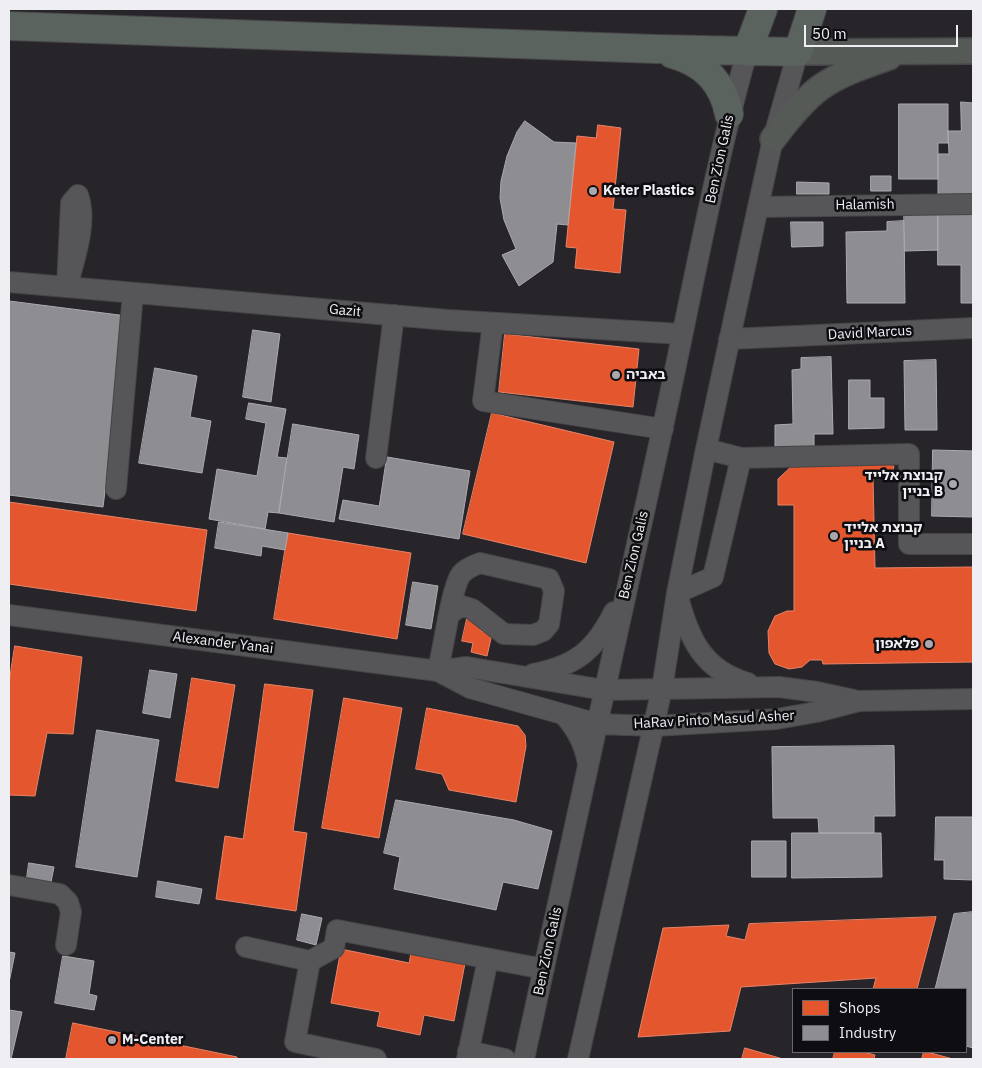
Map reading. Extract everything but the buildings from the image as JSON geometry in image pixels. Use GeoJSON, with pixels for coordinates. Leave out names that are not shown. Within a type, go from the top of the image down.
{"type":"FeatureCollection","features":[{"type":"Feature","properties":{"kind":"highway"},"geometry":{"type":"LineString","coordinates":[[747,52],[763,9]]}},
{"type":"Feature","properties":{"kind":"highway"},"geometry":{"type":"LineString","coordinates":[[9,26],[747,52],[798,52],[812,9]]}},
{"type":"Feature","properties":{"kind":"highway"},"geometry":{"type":"LineString","coordinates":[[656,49],[691,60],[704,68],[714,78],[722,91],[730,114]]}},
{"type":"Feature","properties":{"kind":"main road"},"geometry":{"type":"LineString","coordinates":[[798,52],[973,51]]}},
{"type":"Feature","properties":{"kind":"main road"},"geometry":{"type":"LineString","coordinates":[[773,138],[806,100],[822,86],[864,66],[904,52]]}},
{"type":"Feature","properties":{"kind":"street","name":"Ben Zion Galis"},"geometry":{"type":"LineString","coordinates":[[524,1059],[730,114],[747,52]]}},
{"type":"Feature","properties":{"kind":"street"},"geometry":{"type":"LineString","coordinates":[[578,1059],[662,689],[677,593],[735,311],[773,138],[798,52]]}},
{"type":"Feature","properties":{"kind":"street","name":"Halamish"},"geometry":{"type":"LineString","coordinates":[[758,207],[973,204]]}},
{"type":"Feature","properties":{"kind":"street","name":"Gazit"},"geometry":{"type":"LineString","coordinates":[[9,282],[448,320],[682,334]]}},
{"type":"Feature","properties":{"kind":"street"},"geometry":{"type":"LineString","coordinates":[[116,489],[133,293]]}},
{"type":"Feature","properties":{"kind":"street"},"geometry":{"type":"LineString","coordinates":[[735,311],[767,338]]}},
{"type":"Feature","properties":{"kind":"street"},"geometry":{"type":"LineString","coordinates":[[376,458],[394,315]]}},
{"type":"Feature","properties":{"kind":"street"},"geometry":{"type":"LineString","coordinates":[[493,323],[483,401],[662,429]]}},
{"type":"Feature","properties":{"kind":"street","name":"David Marcus"},"geometry":{"type":"LineString","coordinates":[[729,340],[973,328]]}},
{"type":"Feature","properties":{"kind":"street"},"geometry":{"type":"LineString","coordinates":[[706,449],[741,458],[909,454],[909,544],[973,544]]}},
{"type":"Feature","properties":{"kind":"street"},"geometry":{"type":"LineString","coordinates":[[677,593],[714,577],[741,458]]}},
{"type":"Feature","properties":{"kind":"street"},"geometry":{"type":"LineString","coordinates":[[438,671],[449,614],[460,575],[470,567],[480,564],[549,579],[554,591],[549,624],[543,631],[533,635],[504,634],[472,609],[462,606],[449,614]]}},
{"type":"Feature","properties":{"kind":"street"},"geometry":{"type":"LineString","coordinates":[[521,676],[568,665],[584,655],[605,630],[628,582]]}},
{"type":"Feature","properties":{"kind":"street"},"geometry":{"type":"LineString","coordinates":[[677,593],[688,632],[706,660],[725,674],[757,686]]}},
{"type":"Feature","properties":{"kind":"street","name":"Alexander Yanai"},"geometry":{"type":"LineString","coordinates":[[9,615],[438,671],[467,666],[604,690]]}},
{"type":"Feature","properties":{"kind":"street","name":"Alexander Yanai"},"geometry":{"type":"LineString","coordinates":[[438,671],[470,688],[598,724]]}},
{"type":"Feature","properties":{"kind":"street","name":"HaRav Pinto Masud Asher"},"geometry":{"type":"LineString","coordinates":[[604,690],[757,686],[817,692],[859,701],[973,699]]}},
{"type":"Feature","properties":{"kind":"street","name":"HaRav Pinto Masud Asher"},"geometry":{"type":"LineString","coordinates":[[598,724],[654,726],[777,719],[816,712],[859,701]]}},
{"type":"Feature","properties":{"kind":"street"},"geometry":{"type":"LineString","coordinates":[[564,715],[571,722],[580,739],[588,768]]}},
{"type":"Feature","properties":{"kind":"street"},"geometry":{"type":"LineString","coordinates":[[9,885],[60,894],[68,902],[71,912],[66,945]]}},
{"type":"Feature","properties":{"kind":"street"},"geometry":{"type":"LineString","coordinates":[[246,947],[310,961],[334,948],[338,930],[544,969]]}},
{"type":"Feature","properties":{"kind":"street"},"geometry":{"type":"LineString","coordinates":[[488,959],[468,1055],[505,1059]]}},
{"type":"Feature","properties":{"kind":"street"},"geometry":{"type":"LineString","coordinates":[[310,961],[295,1042],[376,1059]]}},
{"type":"Feature","properties":{"kind":"place","name":"Keter Plastics"},"geometry":{"type":"Point","coordinates":[593,191]}},
{"type":"Feature","properties":{"kind":"place","name":"באביה"},"geometry":{"type":"Point","coordinates":[616,375]}},
{"type":"Feature","properties":{"kind":"place","name":"קבוצת אלייד בניין B"},"geometry":{"type":"Point","coordinates":[953,484]}},
{"type":"Feature","properties":{"kind":"place","name":"קבוצת אלייד בניין A"},"geometry":{"type":"Point","coordinates":[834,536]}},
{"type":"Feature","properties":{"kind":"place","name":"פלאפון"},"geometry":{"type":"Point","coordinates":[929,644]}},
{"type":"Feature","properties":{"kind":"place","name":"M-Center"},"geometry":{"type":"Point","coordinates":[112,1040]}}]}
